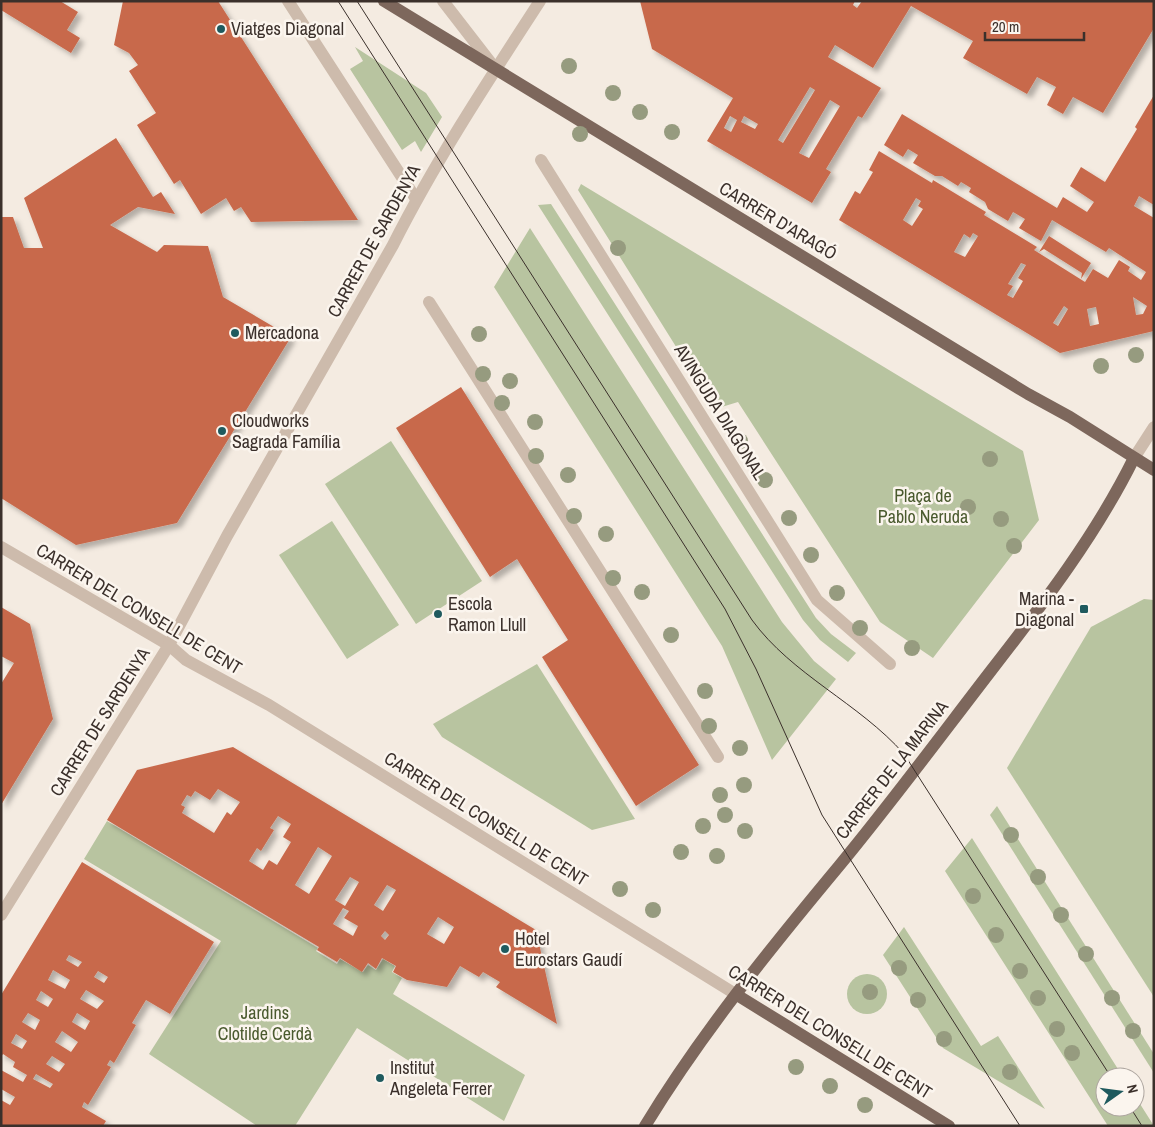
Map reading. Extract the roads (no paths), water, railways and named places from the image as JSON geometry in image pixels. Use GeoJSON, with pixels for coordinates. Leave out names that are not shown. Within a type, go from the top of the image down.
{"type":"FeatureCollection","features":[{"type":"Feature","properties":{"kind":"main road","name":"CARRER D'ARAGÓ"},"geometry":{"type":"LineString","coordinates":[[384,1],[1011,384],[1070,417],[1154,470]]}},
{"type":"Feature","properties":{"kind":"main road","name":"CARRER DE LA MARINA"},"geometry":{"type":"LineString","coordinates":[[644,1126],[705,1034],[814,894],[921,765],[1051,593],[1116,492],[1134,458]]}},
{"type":"Feature","properties":{"kind":"main road","name":"CARRER DEL CONSELL DE CENT"},"geometry":{"type":"LineString","coordinates":[[737,995],[949,1126]]}},
{"type":"Feature","properties":{"kind":"street"},"geometry":{"type":"LineString","coordinates":[[288,1],[416,199]]}},
{"type":"Feature","properties":{"kind":"street"},"geometry":{"type":"LineString","coordinates":[[442,1],[495,69]]}},
{"type":"Feature","properties":{"kind":"street","name":"CARRER DE SARDENYA"},"geometry":{"type":"LineString","coordinates":[[1,915],[169,645],[227,536],[388,253],[416,199],[495,69],[540,1]]}},
{"type":"Feature","properties":{"kind":"street","name":"AVINGUDA DIAGONAL"},"geometry":{"type":"LineString","coordinates":[[541,160],[817,600],[890,664]]}},
{"type":"Feature","properties":{"kind":"street"},"geometry":{"type":"LineString","coordinates":[[429,302],[718,757]]}},
{"type":"Feature","properties":{"kind":"street","name":"CARRER DE LA MARINA"},"geometry":{"type":"LineString","coordinates":[[1134,458],[1154,427]]}},
{"type":"Feature","properties":{"kind":"street","name":"CARRER DEL CONSELL DE CENT"},"geometry":{"type":"LineString","coordinates":[[1,547],[169,645],[186,660],[269,706],[737,995]]}},
{"type":"Feature","properties":{"kind":"tram line"},"geometry":{"type":"LineString","coordinates":[[338,1],[725,609],[756,669],[822,815],[1020,1126]]}},
{"type":"Feature","properties":{"kind":"tram line"},"geometry":{"type":"LineString","coordinates":[[357,1],[752,620],[786,657],[867,719],[904,754],[1105,1067]]}},
{"type":"Feature","properties":{"kind":"tram line"},"geometry":{"type":"LineString","coordinates":[[1136,1117],[1142,1126]]}},
{"type":"Feature","properties":{"kind":"place","name":"Viatges Diagonal"},"geometry":{"type":"Point","coordinates":[221,29]}},
{"type":"Feature","properties":{"kind":"place","name":"Mercadona"},"geometry":{"type":"Point","coordinates":[235,333]}},
{"type":"Feature","properties":{"kind":"place","name":"Cloudworks Sagrada Família"},"geometry":{"type":"Point","coordinates":[222,431]}},
{"type":"Feature","properties":{"kind":"place","name":"Marina - Diagonal"},"geometry":{"type":"Point","coordinates":[1084,609]}},
{"type":"Feature","properties":{"kind":"place","name":"Escola Ramon Llull"},"geometry":{"type":"Point","coordinates":[438,614]}},
{"type":"Feature","properties":{"kind":"place","name":"Hotel Eurostars Gaudí"},"geometry":{"type":"Point","coordinates":[505,949]}},
{"type":"Feature","properties":{"kind":"place","name":"Institut Angeleta Ferrer"},"geometry":{"type":"Point","coordinates":[380,1078]}},
{"type":"Feature","properties":{"kind":"park label","name":"Plaça de Pablo Neruda"},"geometry":{"type":"Point","coordinates":[923,506]}},
{"type":"Feature","properties":{"kind":"park label","name":"Jardins Clotilde Cerdà"},"geometry":{"type":"Point","coordinates":[265,1023]}}]}
